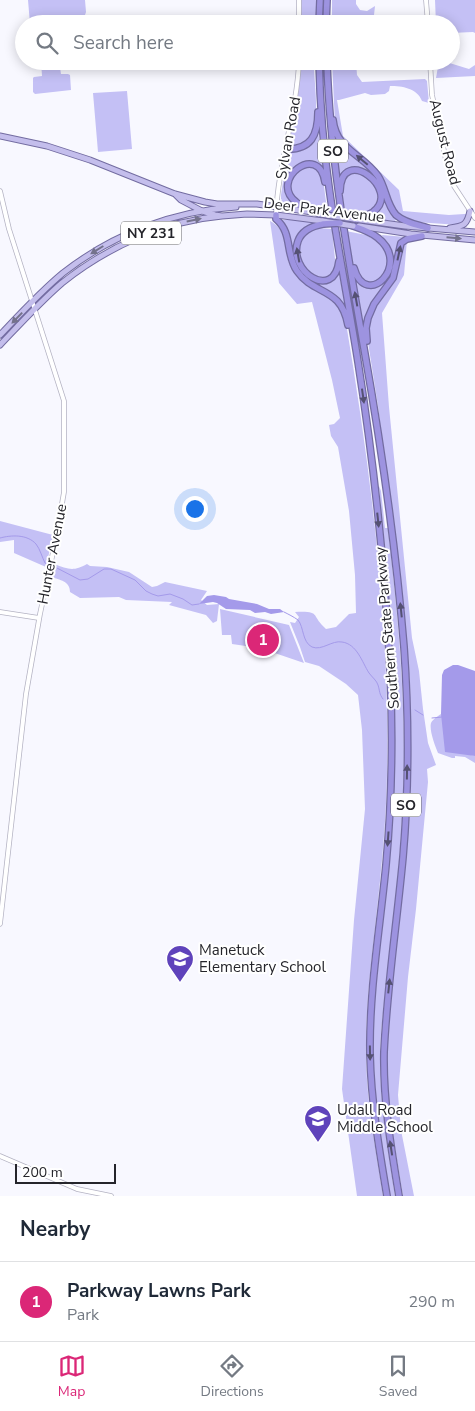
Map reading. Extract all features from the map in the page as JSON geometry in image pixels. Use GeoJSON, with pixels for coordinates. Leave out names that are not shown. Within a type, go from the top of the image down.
{"type":"FeatureCollection","features":[{"type":"Feature","properties":{"kind":"highway"},"geometry":{"type":"LineString","coordinates":[[319,15],[320,0]]}},
{"type":"Feature","properties":{"kind":"highway"},"geometry":{"type":"LineString","coordinates":[[326,15],[327,0]]}},
{"type":"Feature","properties":{"kind":"highway","name":"Southern State Parkway"},"geometry":{"type":"LineString","coordinates":[[319,70],[323,139],[330,198],[368,428],[387,613],[392,756],[390,818],[372,998],[370,1044],[373,1100],[387,1196]]}},
{"type":"Feature","properties":{"kind":"highway","name":"Southern State Parkway"},"geometry":{"type":"LineString","coordinates":[[327,70],[332,144],[340,206],[386,488],[404,648],[408,748],[404,835],[384,1052],[386,1107],[399,1196]]}},
{"type":"Feature","properties":{"kind":"highway"},"geometry":{"type":"LineString","coordinates":[[286,149],[302,147],[312,138],[318,123],[320,90]]}},
{"type":"Feature","properties":{"kind":"highway"},"geometry":{"type":"LineString","coordinates":[[328,95],[335,129],[341,141],[376,173],[384,187],[390,206],[396,214],[406,221],[428,228]]}},
{"type":"Feature","properties":{"kind":"highway"},"geometry":{"type":"LineString","coordinates":[[320,214],[298,204],[292,198],[288,186],[293,172],[305,164],[316,166],[323,174],[330,198]]}},
{"type":"Feature","properties":{"kind":"highway"},"geometry":{"type":"LineString","coordinates":[[340,206],[340,183],[345,174],[352,170],[358,170],[373,179],[380,191],[379,204],[371,213],[354,222],[376,236],[384,244],[390,258],[388,273],[378,283],[372,285],[364,284],[356,276],[348,255]]}},
{"type":"Feature","properties":{"kind":"highway"},"geometry":{"type":"LineString","coordinates":[[276,215],[276,219],[286,232],[290,258],[295,268],[308,283],[330,294],[341,305],[356,348]]}},
{"type":"Feature","properties":{"kind":"highway"},"geometry":{"type":"LineString","coordinates":[[339,252],[337,272],[328,280],[321,281],[314,279],[302,268],[298,260],[297,251],[299,239],[309,228],[323,222],[340,223]]}},
{"type":"Feature","properties":{"kind":"highway"},"geometry":{"type":"LineString","coordinates":[[367,364],[366,328],[370,312],[392,281],[402,242],[408,238],[422,236]]}},
{"type":"Feature","properties":{"kind":"main road","name":"Deer Park Avenue"},"geometry":{"type":"LineString","coordinates":[[0,136],[47,146],[96,162],[175,194],[208,203],[257,204],[266,207],[320,214],[422,236],[475,240]]}},
{"type":"Feature","properties":{"kind":"main road","name":"Deer Park Avenue"},"geometry":{"type":"LineString","coordinates":[[175,194],[181,200],[202,211],[222,216],[276,215],[323,222]]}},
{"type":"Feature","properties":{"kind":"main road"},"geometry":{"type":"LineString","coordinates":[[188,214],[190,205]]}},
{"type":"Feature","properties":{"kind":"main road","name":"NY 231"},"geometry":{"type":"LineString","coordinates":[[0,335],[63,274],[84,258],[111,242],[154,223],[188,214],[231,208],[266,207]]}},
{"type":"Feature","properties":{"kind":"main road"},"geometry":{"type":"LineString","coordinates":[[441,229],[462,225],[467,220],[470,211]]}},
{"type":"Feature","properties":{"kind":"main road","name":"NY 231"},"geometry":{"type":"LineString","coordinates":[[0,345],[57,288],[80,270],[122,245],[149,233],[175,225],[202,218],[222,216]]}},
{"type":"Feature","properties":{"kind":"main road","name":"Deer Park Avenue"},"geometry":{"type":"LineString","coordinates":[[340,223],[386,224],[475,232]]}},
{"type":"Feature","properties":{"kind":"street"},"geometry":{"type":"LineString","coordinates":[[299,0],[299,15]]}},
{"type":"Feature","properties":{"kind":"street"},"geometry":{"type":"LineString","coordinates":[[426,0],[427,15]]}},
{"type":"Feature","properties":{"kind":"street","name":"Sylvan Road"},"geometry":{"type":"LineString","coordinates":[[276,215],[298,70]]}},
{"type":"Feature","properties":{"kind":"street","name":"August Road"},"geometry":{"type":"LineString","coordinates":[[431,70],[432,96],[446,160],[454,186],[475,218]]}},
{"type":"Feature","properties":{"kind":"street","name":"Hunter Avenue"},"geometry":{"type":"LineString","coordinates":[[0,191],[9,229],[64,401],[64,492],[26,694],[0,924]]}},
{"type":"Feature","properties":{"kind":"street"},"geometry":{"type":"LineString","coordinates":[[0,612],[39,618]]}},
{"type":"Feature","properties":{"kind":"street"},"geometry":{"type":"LineString","coordinates":[[0,1156],[77,1189],[111,1196]]}},
{"type":"Feature","properties":{"kind":"shaded area"},"geometry":{"type":"Polygon","coordinates":[[[28,0],[85,0],[85,15],[29,15],[28,0]]]}},
{"type":"Feature","properties":{"kind":"shaded area"},"geometry":{"type":"Polygon","coordinates":[[[300,0],[316,0],[316,15],[300,15],[300,0]]]}},
{"type":"Feature","properties":{"kind":"shaded area"},"geometry":{"type":"Polygon","coordinates":[[[332,0],[356,0],[360,10],[367,11],[375,6],[374,15],[332,15],[332,0]]]}},
{"type":"Feature","properties":{"kind":"shaded area"},"geometry":{"type":"Polygon","coordinates":[[[435,0],[475,0],[475,33],[460,33],[460,15],[436,15],[435,0]]]}},
{"type":"Feature","properties":{"kind":"shaded area"},"geometry":{"type":"Polygon","coordinates":[[[475,65],[475,76],[436,78],[437,70],[460,70],[460,66],[469,69],[475,65]]]}},
{"type":"Feature","properties":{"kind":"shaded area"},"geometry":{"type":"Polygon","coordinates":[[[42,70],[60,70],[61,74],[70,75],[71,90],[35,94],[33,92],[33,78],[42,76],[42,70]]]}},
{"type":"Feature","properties":{"kind":"shaded area"},"geometry":{"type":"Polygon","coordinates":[[[300,70],[314,70],[316,118],[310,138],[304,144],[293,147],[289,141],[300,70]]]}},
{"type":"Feature","properties":{"kind":"shaded area"},"geometry":{"type":"Polygon","coordinates":[[[332,70],[357,70],[357,75],[362,82],[425,79],[427,81],[429,103],[422,101],[417,93],[413,91],[395,86],[390,86],[389,91],[385,94],[371,95],[365,93],[337,100],[343,136],[399,190],[403,211],[449,215],[466,214],[465,221],[459,225],[416,222],[402,218],[393,208],[382,181],[344,144],[335,124],[332,70]]]}},
{"type":"Feature","properties":{"kind":"shaded area"},"geometry":{"type":"Polygon","coordinates":[[[127,91],[132,149],[98,152],[93,93],[127,91]]]}},
{"type":"Feature","properties":{"kind":"shaded area"},"geometry":{"type":"Polygon","coordinates":[[[318,130],[323,170],[304,163],[293,170],[287,187],[290,199],[294,205],[288,206],[281,201],[287,155],[291,151],[298,151],[318,130]]]}},
{"type":"Feature","properties":{"kind":"shaded area"},"geometry":{"type":"Polygon","coordinates":[[[334,135],[348,152],[371,172],[374,177],[365,171],[356,169],[348,171],[339,177],[334,135]]]}},
{"type":"Feature","properties":{"kind":"shaded area"},"geometry":{"type":"Polygon","coordinates":[[[313,167],[323,180],[328,209],[302,203],[292,195],[290,186],[295,173],[302,168],[313,167]]]}},
{"type":"Feature","properties":{"kind":"shaded area"},"geometry":{"type":"Polygon","coordinates":[[[357,172],[370,180],[377,190],[376,202],[366,214],[345,211],[341,187],[345,175],[357,172]]]}},
{"type":"Feature","properties":{"kind":"shaded area"},"geometry":{"type":"Polygon","coordinates":[[[382,192],[397,218],[395,221],[368,219],[367,216],[383,198],[382,192]]]}},
{"type":"Feature","properties":{"kind":"shaded area"},"geometry":{"type":"Polygon","coordinates":[[[280,220],[320,223],[301,232],[295,256],[316,282],[339,273],[346,309],[298,272],[284,224],[280,220]]]}},
{"type":"Feature","properties":{"kind":"shaded area"},"geometry":{"type":"Polygon","coordinates":[[[270,221],[282,232],[290,266],[305,281],[333,300],[344,316],[371,491],[382,604],[387,718],[387,775],[382,856],[367,1003],[366,1062],[371,1120],[383,1196],[357,1196],[342,1089],[354,920],[365,809],[362,730],[358,695],[346,684],[319,666],[305,662],[290,622],[295,623],[299,617],[295,612],[309,612],[315,615],[326,629],[336,627],[349,614],[356,613],[355,575],[349,511],[338,447],[331,436],[329,425],[334,424],[340,418],[312,302],[297,304],[279,283],[270,221]]]}},
{"type":"Feature","properties":{"kind":"shaded area"},"geometry":{"type":"Polygon","coordinates":[[[312,229],[332,229],[336,269],[327,278],[316,278],[310,274],[302,263],[299,251],[301,238],[305,233],[312,229]]]}},
{"type":"Feature","properties":{"kind":"shaded area"},"geometry":{"type":"Polygon","coordinates":[[[346,231],[366,235],[378,240],[384,249],[387,256],[386,274],[374,283],[367,283],[355,272],[346,231]]]}},
{"type":"Feature","properties":{"kind":"shaded area"},"geometry":{"type":"Polygon","coordinates":[[[382,235],[406,237],[393,273],[363,323],[355,280],[372,286],[382,283],[390,274],[390,261],[381,238],[383,238],[382,235]]]}},
{"type":"Feature","properties":{"kind":"shaded area"},"geometry":{"type":"Polygon","coordinates":[[[407,240],[404,275],[382,313],[389,407],[412,638],[419,671],[428,743],[436,765],[427,769],[428,782],[398,1095],[401,1130],[414,1196],[403,1196],[389,1112],[386,1060],[387,1032],[410,804],[410,683],[378,406],[367,336],[368,325],[377,304],[391,285],[403,242],[407,240]]]}},
{"type":"Feature","properties":{"kind":"shaded area"},"geometry":{"type":"Polygon","coordinates":[[[379,486],[385,528],[388,528],[395,595],[404,729],[401,841],[380,1057],[383,1110],[395,1196],[390,1196],[383,1155],[373,1052],[374,1012],[392,825],[394,766],[391,646],[379,486]]]}},
{"type":"Feature","properties":{"kind":"shaded area"},"geometry":{"type":"Polygon","coordinates":[[[0,521],[53,535],[46,567],[14,553],[14,540],[0,542],[0,521]]]}},
{"type":"Feature","properties":{"kind":"shaded area"},"geometry":{"type":"Polygon","coordinates":[[[54,564],[70,569],[87,564],[90,566],[107,567],[129,572],[152,587],[165,582],[207,591],[201,600],[207,605],[219,604],[217,621],[213,623],[206,615],[169,605],[172,602],[126,600],[119,597],[80,598],[70,592],[70,588],[66,583],[51,577],[54,564]]]}},
{"type":"Feature","properties":{"kind":"shaded area"},"geometry":{"type":"Polygon","coordinates":[[[214,595],[257,604],[269,609],[280,609],[284,612],[271,614],[265,612],[255,613],[250,610],[226,609],[213,602],[199,604],[207,596],[214,595]]]}},
{"type":"Feature","properties":{"kind":"shaded area"},"geometry":{"type":"Polygon","coordinates":[[[220,609],[289,625],[304,663],[260,648],[232,644],[231,635],[222,635],[220,609]]]}},
{"type":"Feature","properties":{"kind":"shaded area"},"geometry":{"type":"Polygon","coordinates":[[[453,665],[475,671],[475,756],[445,752],[441,714],[442,675],[444,670],[453,665]]]}},
{"type":"Feature","properties":{"kind":"shaded area"},"geometry":{"type":"Polygon","coordinates":[[[441,714],[471,755],[475,756],[475,763],[465,757],[455,756],[455,758],[452,758],[438,753],[431,730],[431,723],[441,714]]]}},
{"type":"Feature","properties":{"kind":"waterway"},"geometry":{"type":"LineString","coordinates":[[0,538],[9,536],[28,538],[36,544],[47,564]]}},
{"type":"Feature","properties":{"kind":"waterway"},"geometry":{"type":"LineString","coordinates":[[55,567],[80,580],[88,579],[104,569],[111,569],[135,580],[152,594],[158,596],[170,594],[192,605],[199,604]]}},
{"type":"Feature","properties":{"kind":"waterway"},"geometry":{"type":"LineString","coordinates":[[284,612],[298,620],[306,642],[312,647],[320,648],[334,642],[347,643],[352,646],[377,682],[383,699]]}},
{"type":"Feature","properties":{"kind":"waterway"},"geometry":{"type":"LineString","coordinates":[[415,710],[423,715]]}},
{"type":"Feature","properties":{"kind":"waterway"},"geometry":{"type":"LineString","coordinates":[[432,718],[442,717]]}},
{"type":"Feature","properties":{"kind":"place","name":"Parkway Lawns Park"},"geometry":{"type":"Point","coordinates":[263,640]}},
{"type":"Feature","properties":{"kind":"place","name":"Manetuck Elementary School"},"geometry":{"type":"Point","coordinates":[180,983]}},
{"type":"Feature","properties":{"kind":"place","name":"Udall Road Middle School"},"geometry":{"type":"Point","coordinates":[318,1143]}}]}
